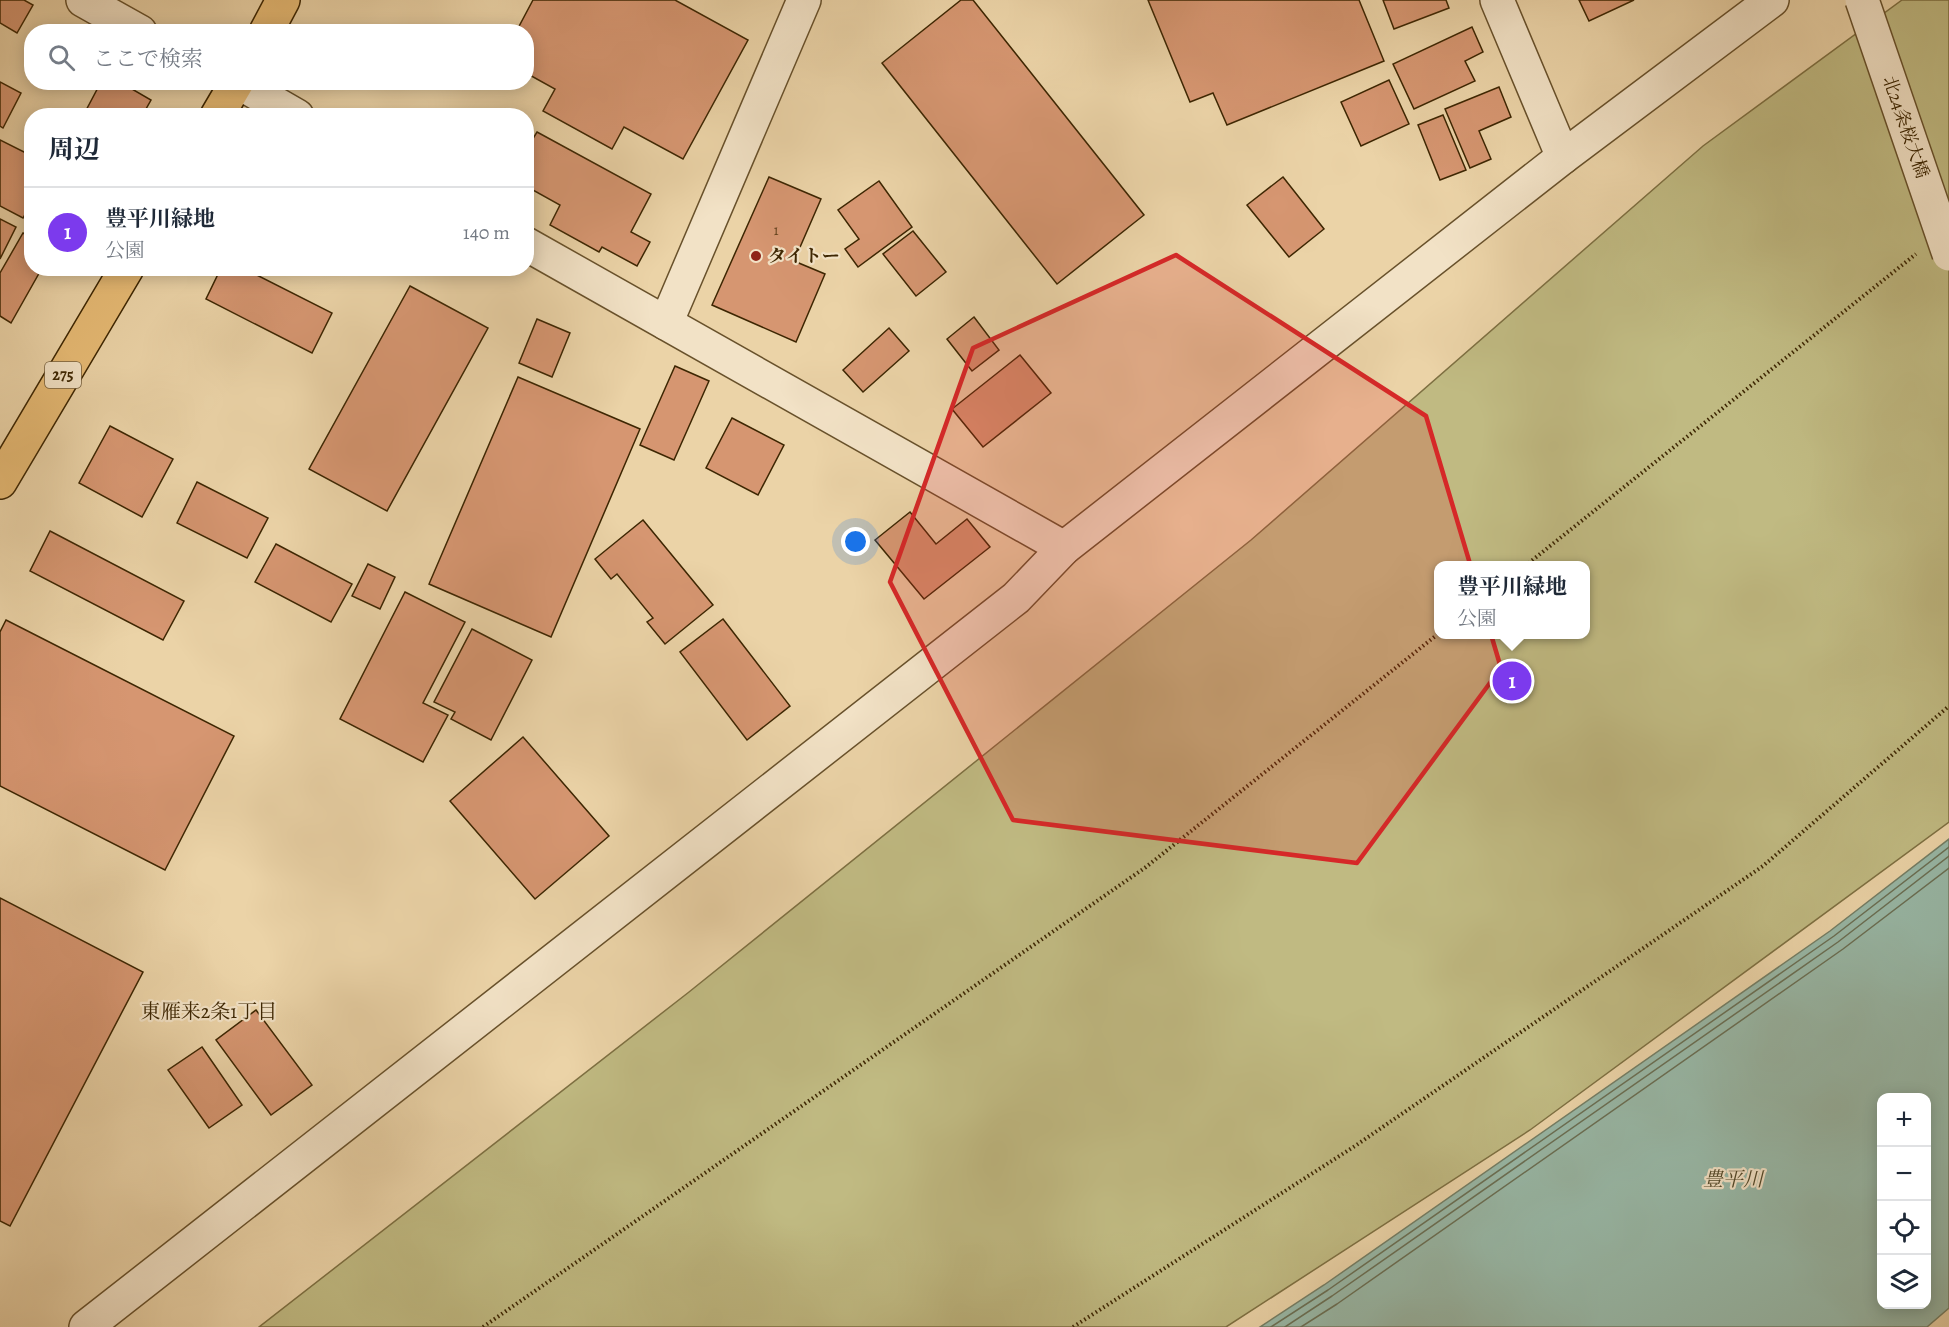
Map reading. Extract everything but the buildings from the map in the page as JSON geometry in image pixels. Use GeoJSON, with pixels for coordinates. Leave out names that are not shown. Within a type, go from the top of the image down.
{"type":"FeatureCollection","features":[{"type":"Feature","properties":{"kind":"highway"},"geometry":{"type":"LineString","coordinates":[[270,24],[283,0]]}},
{"type":"Feature","properties":{"kind":"highway"},"geometry":{"type":"LineString","coordinates":[[222,108],[233,90]]}},
{"type":"Feature","properties":{"kind":"highway","name":"275"},"geometry":{"type":"LineString","coordinates":[[0,482],[122,276]]}},
{"type":"Feature","properties":{"kind":"street"},"geometry":{"type":"LineString","coordinates":[[82,0],[126,24]]}},
{"type":"Feature","properties":{"kind":"street"},"geometry":{"type":"LineString","coordinates":[[666,322],[804,0]]}},
{"type":"Feature","properties":{"kind":"street"},"geometry":{"type":"LineString","coordinates":[[1497,0],[1563,157]]}},
{"type":"Feature","properties":{"kind":"street","name":"北24条桜大橋"},"geometry":{"type":"LineString","coordinates":[[1862,0],[1935,252]]}},
{"type":"Feature","properties":{"kind":"street"},"geometry":{"type":"LineString","coordinates":[[86,1327],[1016,598],[1065,548],[1764,2]]}},
{"type":"Feature","properties":{"kind":"street"},"geometry":{"type":"LineString","coordinates":[[252,90],[283,108]]}},
{"type":"Feature","properties":{"kind":"street"},"geometry":{"type":"LineString","coordinates":[[534,248],[1065,548]]}},
{"type":"Feature","properties":{"kind":"path"},"geometry":{"type":"LineString","coordinates":[[1532,561],[1935,252]]}},
{"type":"Feature","properties":{"kind":"path"},"geometry":{"type":"LineString","coordinates":[[483,1327],[1146,867],[1434,637]]}},
{"type":"Feature","properties":{"kind":"path"},"geometry":{"type":"LineString","coordinates":[[1073,1327],[1355,1146],[1763,866],[1949,706]]}},
{"type":"Feature","properties":{"kind":"highlighted area"},"geometry":{"type":"Polygon","coordinates":[[[1176,255],[1426,416],[1501,668],[1357,863],[1013,820],[890,582],[973,348],[1176,255]]]}},
{"type":"Feature","properties":{"kind":"shaded area"},"geometry":{"type":"Polygon","coordinates":[[[1902,0],[1949,0],[1949,822],[1530,1130],[1226,1327],[259,1327],[689,992],[1251,540],[1703,146],[1902,0]]]}},
{"type":"Feature","properties":{"kind":"water","name":"豊平川"},"geometry":{"type":"Polygon","coordinates":[[[1949,839],[1949,1308],[1927,1327],[1260,1327],[1324,1285],[1830,931],[1949,839]]]}},
{"type":"Feature","properties":{"kind":"place","name":"タイトー"},"geometry":{"type":"Point","coordinates":[756,256]}},
{"type":"Feature","properties":{"kind":"place","name":"豊平川緑地"},"geometry":{"type":"Point","coordinates":[1512,681]}},
{"type":"Feature","properties":{"kind":"district","name":"東雁来2条1丁目"},"geometry":{"type":"Point","coordinates":[209,1011]}}]}
